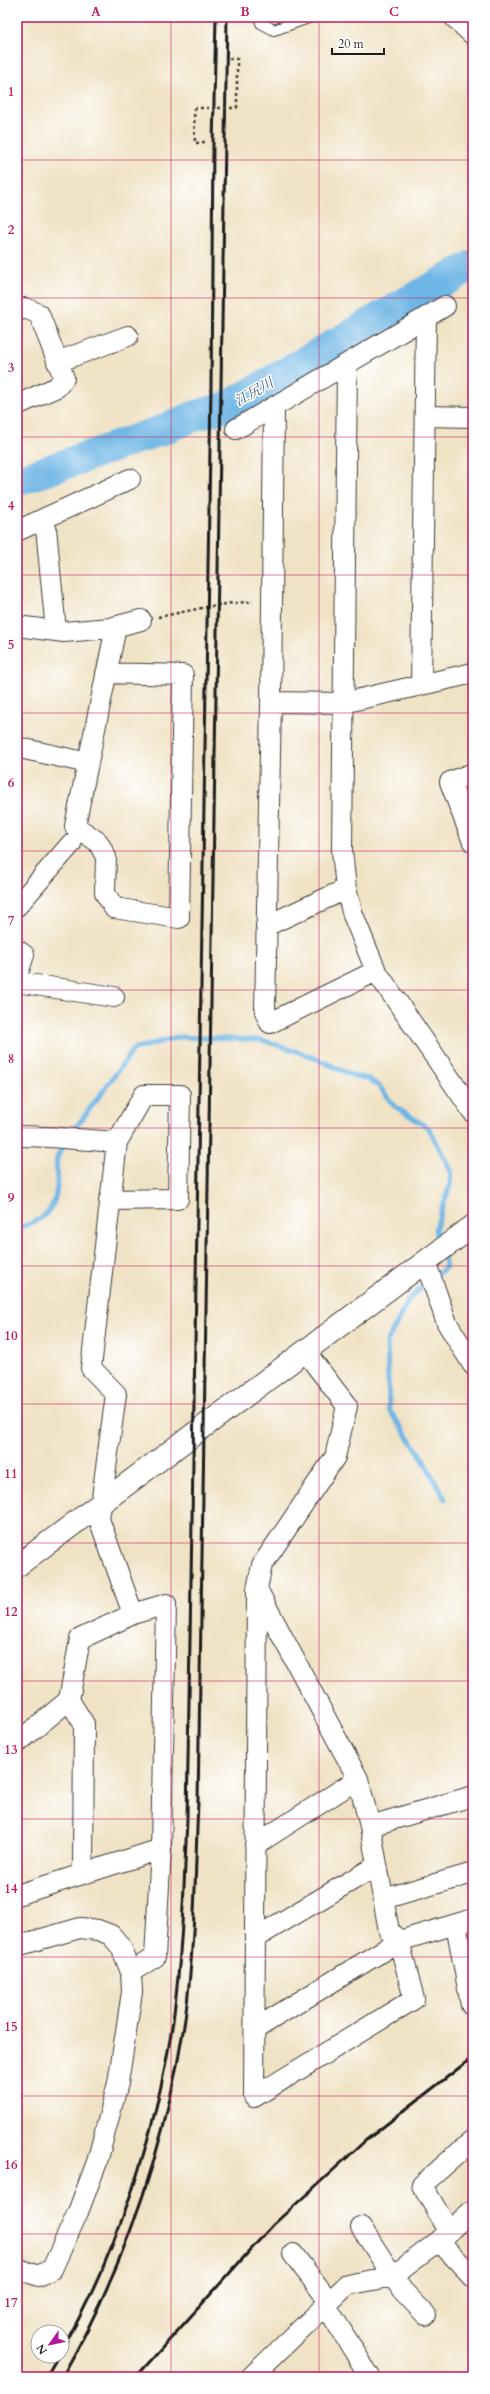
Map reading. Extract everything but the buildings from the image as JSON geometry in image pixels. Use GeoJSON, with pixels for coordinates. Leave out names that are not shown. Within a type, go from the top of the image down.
{"type":"FeatureCollection","features":[{"type":"Feature","properties":{"kind":"street"},"geometry":{"type":"LineString","coordinates":[[454,17],[473,35]]}},
{"type":"Feature","properties":{"kind":"street"},"geometry":{"type":"LineString","coordinates":[[236,429],[445,306]]}},
{"type":"Feature","properties":{"kind":"street"},"geometry":{"type":"LineString","coordinates":[[17,311],[25,308],[39,314],[64,378],[57,387],[17,405]]}},
{"type":"Feature","properties":{"kind":"street"},"geometry":{"type":"LineString","coordinates":[[421,685],[426,317]]}},
{"type":"Feature","properties":{"kind":"street"},"geometry":{"type":"LineString","coordinates":[[57,362],[128,336]]}},
{"type":"Feature","properties":{"kind":"street"},"geometry":{"type":"LineString","coordinates":[[347,364],[342,850],[346,889],[353,915],[376,971],[473,1112]]}},
{"type":"Feature","properties":{"kind":"street"},"geometry":{"type":"LineString","coordinates":[[274,407],[271,702],[265,1011],[270,1023],[376,971]]}},
{"type":"Feature","properties":{"kind":"street"},"geometry":{"type":"LineString","coordinates":[[425,416],[473,417]]}},
{"type":"Feature","properties":{"kind":"street"},"geometry":{"type":"LineString","coordinates":[[17,530],[130,479]]}},
{"type":"Feature","properties":{"kind":"street"},"geometry":{"type":"LineString","coordinates":[[45,518],[56,631]]}},
{"type":"Feature","properties":{"kind":"street"},"geometry":{"type":"LineString","coordinates":[[17,626],[64,632],[116,627],[141,620]]}},
{"type":"Feature","properties":{"kind":"street"},"geometry":{"type":"LineString","coordinates":[[106,673],[183,675],[179,918],[114,908],[105,893],[106,857],[98,842],[75,826],[106,673],[116,627]]}},
{"type":"Feature","properties":{"kind":"street"},"geometry":{"type":"LineString","coordinates":[[271,702],[343,703],[473,673]]}},
{"type":"Feature","properties":{"kind":"street"},"geometry":{"type":"LineString","coordinates":[[20,748],[88,763]]}},
{"type":"Feature","properties":{"kind":"street"},"geometry":{"type":"LineString","coordinates":[[473,773],[450,782],[473,842]]}},
{"type":"Feature","properties":{"kind":"street"},"geometry":{"type":"LineString","coordinates":[[17,906],[72,844]]}},
{"type":"Feature","properties":{"kind":"street"},"geometry":{"type":"LineString","coordinates":[[266,926],[346,889]]}},
{"type":"Feature","properties":{"kind":"street"},"geometry":{"type":"LineString","coordinates":[[17,950],[24,956],[19,983],[114,997]]}},
{"type":"Feature","properties":{"kind":"street"},"geometry":{"type":"LineString","coordinates":[[109,1200],[178,1199],[180,1095],[144,1095],[117,1142],[109,1200],[92,1368],[116,1394],[99,1519],[133,1614]]}},
{"type":"Feature","properties":{"kind":"street"},"geometry":{"type":"LineString","coordinates":[[17,1136],[53,1136],[77,1140],[117,1142]]}},
{"type":"Feature","properties":{"kind":"street"},"geometry":{"type":"LineString","coordinates":[[17,1566],[473,1226]]}},
{"type":"Feature","properties":{"kind":"street"},"geometry":{"type":"LineString","coordinates":[[425,1261],[447,1323],[473,1364]]}},
{"type":"Feature","properties":{"kind":"street"},"geometry":{"type":"LineString","coordinates":[[257,1589],[358,1779],[370,1826],[376,1866],[389,1931],[399,1941],[414,1999],[254,2097],[257,1589],[262,1565],[335,1457],[347,1406],[305,1350]]}},
{"type":"Feature","properties":{"kind":"street"},"geometry":{"type":"LineString","coordinates":[[17,1743],[69,1700],[80,1639],[133,1614],[166,1604],[161,1849],[155,1957],[131,1972]]}},
{"type":"Feature","properties":{"kind":"street"},"geometry":{"type":"LineString","coordinates":[[69,1700],[84,1724],[83,1874]]}},
{"type":"Feature","properties":{"kind":"street"},"geometry":{"type":"LineString","coordinates":[[255,1845],[358,1779]]}},
{"type":"Feature","properties":{"kind":"street"},"geometry":{"type":"LineString","coordinates":[[370,1826],[473,1796]]}},
{"type":"Feature","properties":{"kind":"street"},"geometry":{"type":"LineString","coordinates":[[17,1895],[161,1849]]}},
{"type":"Feature","properties":{"kind":"street"},"geometry":{"type":"LineString","coordinates":[[255,1938],[376,1866]]}},
{"type":"Feature","properties":{"kind":"street"},"geometry":{"type":"LineString","coordinates":[[383,1899],[473,1873]]}},
{"type":"Feature","properties":{"kind":"street"},"geometry":{"type":"LineString","coordinates":[[255,2029],[399,1941],[464,1921],[471,2005]]}},
{"type":"Feature","properties":{"kind":"street"},"geometry":{"type":"LineString","coordinates":[[17,1946],[80,1928],[98,1930],[111,1935],[121,1948],[131,1972],[132,1992],[118,2083],[97,2162],[78,2212],[52,2269],[38,2276],[17,2268]]}},
{"type":"Feature","properties":{"kind":"street"},"geometry":{"type":"LineString","coordinates":[[472,2141],[422,2185],[444,2236],[473,2277]]}},
{"type":"Feature","properties":{"kind":"street"},"geometry":{"type":"LineString","coordinates":[[251,2377],[347,2285],[393,2276],[444,2236],[473,2210]]}},
{"type":"Feature","properties":{"kind":"street"},"geometry":{"type":"LineString","coordinates":[[361,2227],[402,2290],[426,2315]]}},
{"type":"Feature","properties":{"kind":"street"},"geometry":{"type":"LineString","coordinates":[[293,2254],[327,2303],[370,2377]]}},
{"type":"Feature","properties":{"kind":"lane"},"geometry":{"type":"LineString","coordinates":[[260,17],[261,23],[274,30],[311,17]]}},
{"type":"Feature","properties":{"kind":"path"},"geometry":{"type":"LineString","coordinates":[[206,142],[195,143],[194,108],[237,108],[237,59],[229,58]]}},
{"type":"Feature","properties":{"kind":"path"},"geometry":{"type":"LineString","coordinates":[[141,620],[208,608],[230,602],[272,602]]}},
{"type":"Feature","properties":{"kind":"waterway","name":"江尻川"},"geometry":{"type":"LineString","coordinates":[[17,481],[162,430],[195,416],[229,406],[410,300],[473,265]]}},
{"type":"Feature","properties":{"kind":"waterway"},"geometry":{"type":"LineString","coordinates":[[71,1134],[134,1049],[178,1037],[262,1040],[310,1056],[354,1076],[369,1079],[380,1087],[394,1106],[429,1128],[451,1171],[450,1185],[435,1230],[439,1244]]}},
{"type":"Feature","properties":{"kind":"waterway"},"geometry":{"type":"LineString","coordinates":[[17,1228],[33,1223],[50,1210],[56,1196],[57,1159],[59,1152],[66,1142]]}},
{"type":"Feature","properties":{"kind":"waterway"},"geometry":{"type":"LineString","coordinates":[[434,1277],[446,1267],[443,1255]]}},
{"type":"Feature","properties":{"kind":"waterway"},"geometry":{"type":"LineString","coordinates":[[428,1282],[409,1299],[387,1342],[389,1410],[420,1454],[445,1499]]}},
{"type":"Feature","properties":{"kind":"railway"},"geometry":{"type":"LineString","coordinates":[[70,2334],[100,2273],[117,2232],[145,2147],[157,2105],[166,2062],[173,2021],[181,1946],[187,1819],[216,17]]}},
{"type":"Feature","properties":{"kind":"railway"},"geometry":{"type":"LineString","coordinates":[[62,2377],[85,2335],[105,2292],[124,2248],[140,2204],[167,2112],[177,2066],[185,2019],[191,1965],[198,1802],[227,17]]}},
{"type":"Feature","properties":{"kind":"railway"},"geometry":{"type":"LineString","coordinates":[[136,2377],[273,2225],[365,2141],[473,2057]]}},
{"type":"Feature","properties":{"kind":"railway"},"geometry":{"type":"LineString","coordinates":[[46,2377],[53,2364]]}}]}
